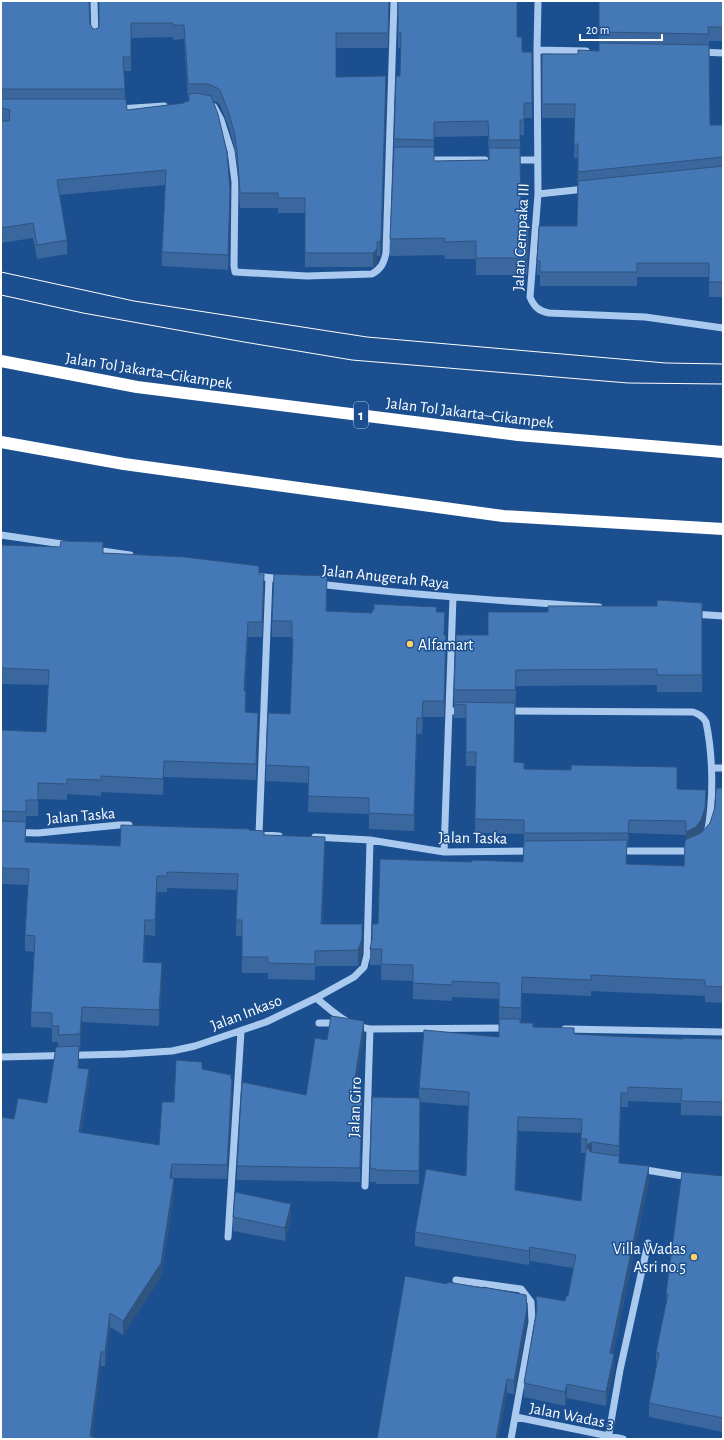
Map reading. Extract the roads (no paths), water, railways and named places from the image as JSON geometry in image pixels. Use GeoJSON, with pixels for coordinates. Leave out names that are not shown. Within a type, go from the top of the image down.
{"type":"FeatureCollection","features":[{"type":"Feature","properties":{"kind":"highway","name":"Jalan Tol Jakarta–Cikampek"},"geometry":{"type":"LineString","coordinates":[[1,361],[137,387],[224,398],[518,435],[723,452]]}},
{"type":"Feature","properties":{"kind":"highway"},"geometry":{"type":"LineString","coordinates":[[1,442],[124,464],[503,516],[723,529]]}},
{"type":"Feature","properties":{"kind":"street"},"geometry":{"type":"LineString","coordinates":[[94,1],[95,39]]}},
{"type":"Feature","properties":{"kind":"street"},"geometry":{"type":"LineString","coordinates":[[207,104],[215,107],[222,120],[231,151],[235,182],[235,272],[307,276],[372,274],[379,271],[384,262],[386,253],[392,159],[394,1]]}},
{"type":"Feature","properties":{"kind":"street","name":"Jalan Cempaka III"},"geometry":{"type":"LineString","coordinates":[[538,1],[538,194],[530,297],[533,304],[543,312],[549,313],[645,318],[723,328]]}},
{"type":"Feature","properties":{"kind":"street"},"geometry":{"type":"LineString","coordinates":[[537,50],[591,51]]}},
{"type":"Feature","properties":{"kind":"street"},"geometry":{"type":"LineString","coordinates":[[692,52],[723,53]]}},
{"type":"Feature","properties":{"kind":"street"},"geometry":{"type":"LineString","coordinates":[[112,109],[136,109],[175,105]]}},
{"type":"Feature","properties":{"kind":"street"},"geometry":{"type":"LineString","coordinates":[[420,160],[492,160]]}},
{"type":"Feature","properties":{"kind":"street"},"geometry":{"type":"LineString","coordinates":[[507,160],[537,160]]}},
{"type":"Feature","properties":{"kind":"street"},"geometry":{"type":"LineString","coordinates":[[538,194],[592,188]]}},
{"type":"Feature","properties":{"kind":"street"},"geometry":{"type":"LineString","coordinates":[[1,535],[139,557]]}},
{"type":"Feature","properties":{"kind":"street"},"geometry":{"type":"LineString","coordinates":[[246,574],[291,580]]}},
{"type":"Feature","properties":{"kind":"street"},"geometry":{"type":"LineString","coordinates":[[259,834],[269,578]]}},
{"type":"Feature","properties":{"kind":"street","name":"Jalan Anugerah Raya"},"geometry":{"type":"LineString","coordinates":[[313,583],[358,589],[453,597],[604,607]]}},
{"type":"Feature","properties":{"kind":"street"},"geometry":{"type":"LineString","coordinates":[[444,852],[453,597]]}},
{"type":"Feature","properties":{"kind":"street"},"geometry":{"type":"LineString","coordinates":[[683,613],[723,616]]}},
{"type":"Feature","properties":{"kind":"street"},"geometry":{"type":"LineString","coordinates":[[449,711],[473,711]]}},
{"type":"Feature","properties":{"kind":"street"},"geometry":{"type":"LineString","coordinates":[[496,711],[693,712],[704,718],[706,722],[712,768],[710,822],[706,836],[701,843],[686,851],[608,851]]}},
{"type":"Feature","properties":{"kind":"street"},"geometry":{"type":"LineString","coordinates":[[712,768],[723,768]]}},
{"type":"Feature","properties":{"kind":"street","name":"Jalan Taska"},"geometry":{"type":"LineString","coordinates":[[1,832],[38,833],[119,825],[134,826]]}},
{"type":"Feature","properties":{"kind":"street"},"geometry":{"type":"LineString","coordinates":[[246,834],[283,836]]}},
{"type":"Feature","properties":{"kind":"street","name":"Jalan Taska"},"geometry":{"type":"LineString","coordinates":[[307,837],[370,840],[444,852],[538,851]]}},
{"type":"Feature","properties":{"kind":"street","name":"Jalan Inkaso"},"geometry":{"type":"LineString","coordinates":[[1,1056],[125,1054],[172,1051],[195,1046],[266,1022],[316,998],[354,977],[364,967],[367,955],[370,840]]}},
{"type":"Feature","properties":{"kind":"street"},"geometry":{"type":"LineString","coordinates":[[316,998],[348,1023],[358,1027],[370,1029],[513,1029]]}},
{"type":"Feature","properties":{"kind":"street"},"geometry":{"type":"LineString","coordinates":[[319,1023],[348,1023]]}},
{"type":"Feature","properties":{"kind":"street","name":"Jalan Giro"},"geometry":{"type":"LineString","coordinates":[[365,1186],[370,1029]]}},
{"type":"Feature","properties":{"kind":"street"},"geometry":{"type":"LineString","coordinates":[[560,1029],[723,1032]]}},
{"type":"Feature","properties":{"kind":"street"},"geometry":{"type":"LineString","coordinates":[[228,1237],[241,1031]]}},
{"type":"Feature","properties":{"kind":"street"},"geometry":{"type":"LineString","coordinates":[[631,1167],[700,1179]]}},
{"type":"Feature","properties":{"kind":"street"},"geometry":{"type":"LineString","coordinates":[[608,1438],[620,1370],[648,1243]]}},
{"type":"Feature","properties":{"kind":"street"},"geometry":{"type":"LineString","coordinates":[[456,1280],[521,1289],[531,1302],[532,1322],[511,1439]]}},
{"type":"Feature","properties":{"kind":"street","name":"Jalan Wadas 3"},"geometry":{"type":"LineString","coordinates":[[516,1417],[608,1438],[623,1439]]}},
{"type":"Feature","properties":{"kind":"tram line"},"geometry":{"type":"LineString","coordinates":[[1,272],[134,301],[367,337],[666,363],[723,364]]}},
{"type":"Feature","properties":{"kind":"tram line"},"geometry":{"type":"LineString","coordinates":[[1,295],[83,313],[352,360],[628,383],[723,384]]}},
{"type":"Feature","properties":{"kind":"place","name":"Alfamart"},"geometry":{"type":"Point","coordinates":[410,644]}},
{"type":"Feature","properties":{"kind":"place","name":"Villa Wadas Asri no.5"},"geometry":{"type":"Point","coordinates":[694,1257]}}]}
